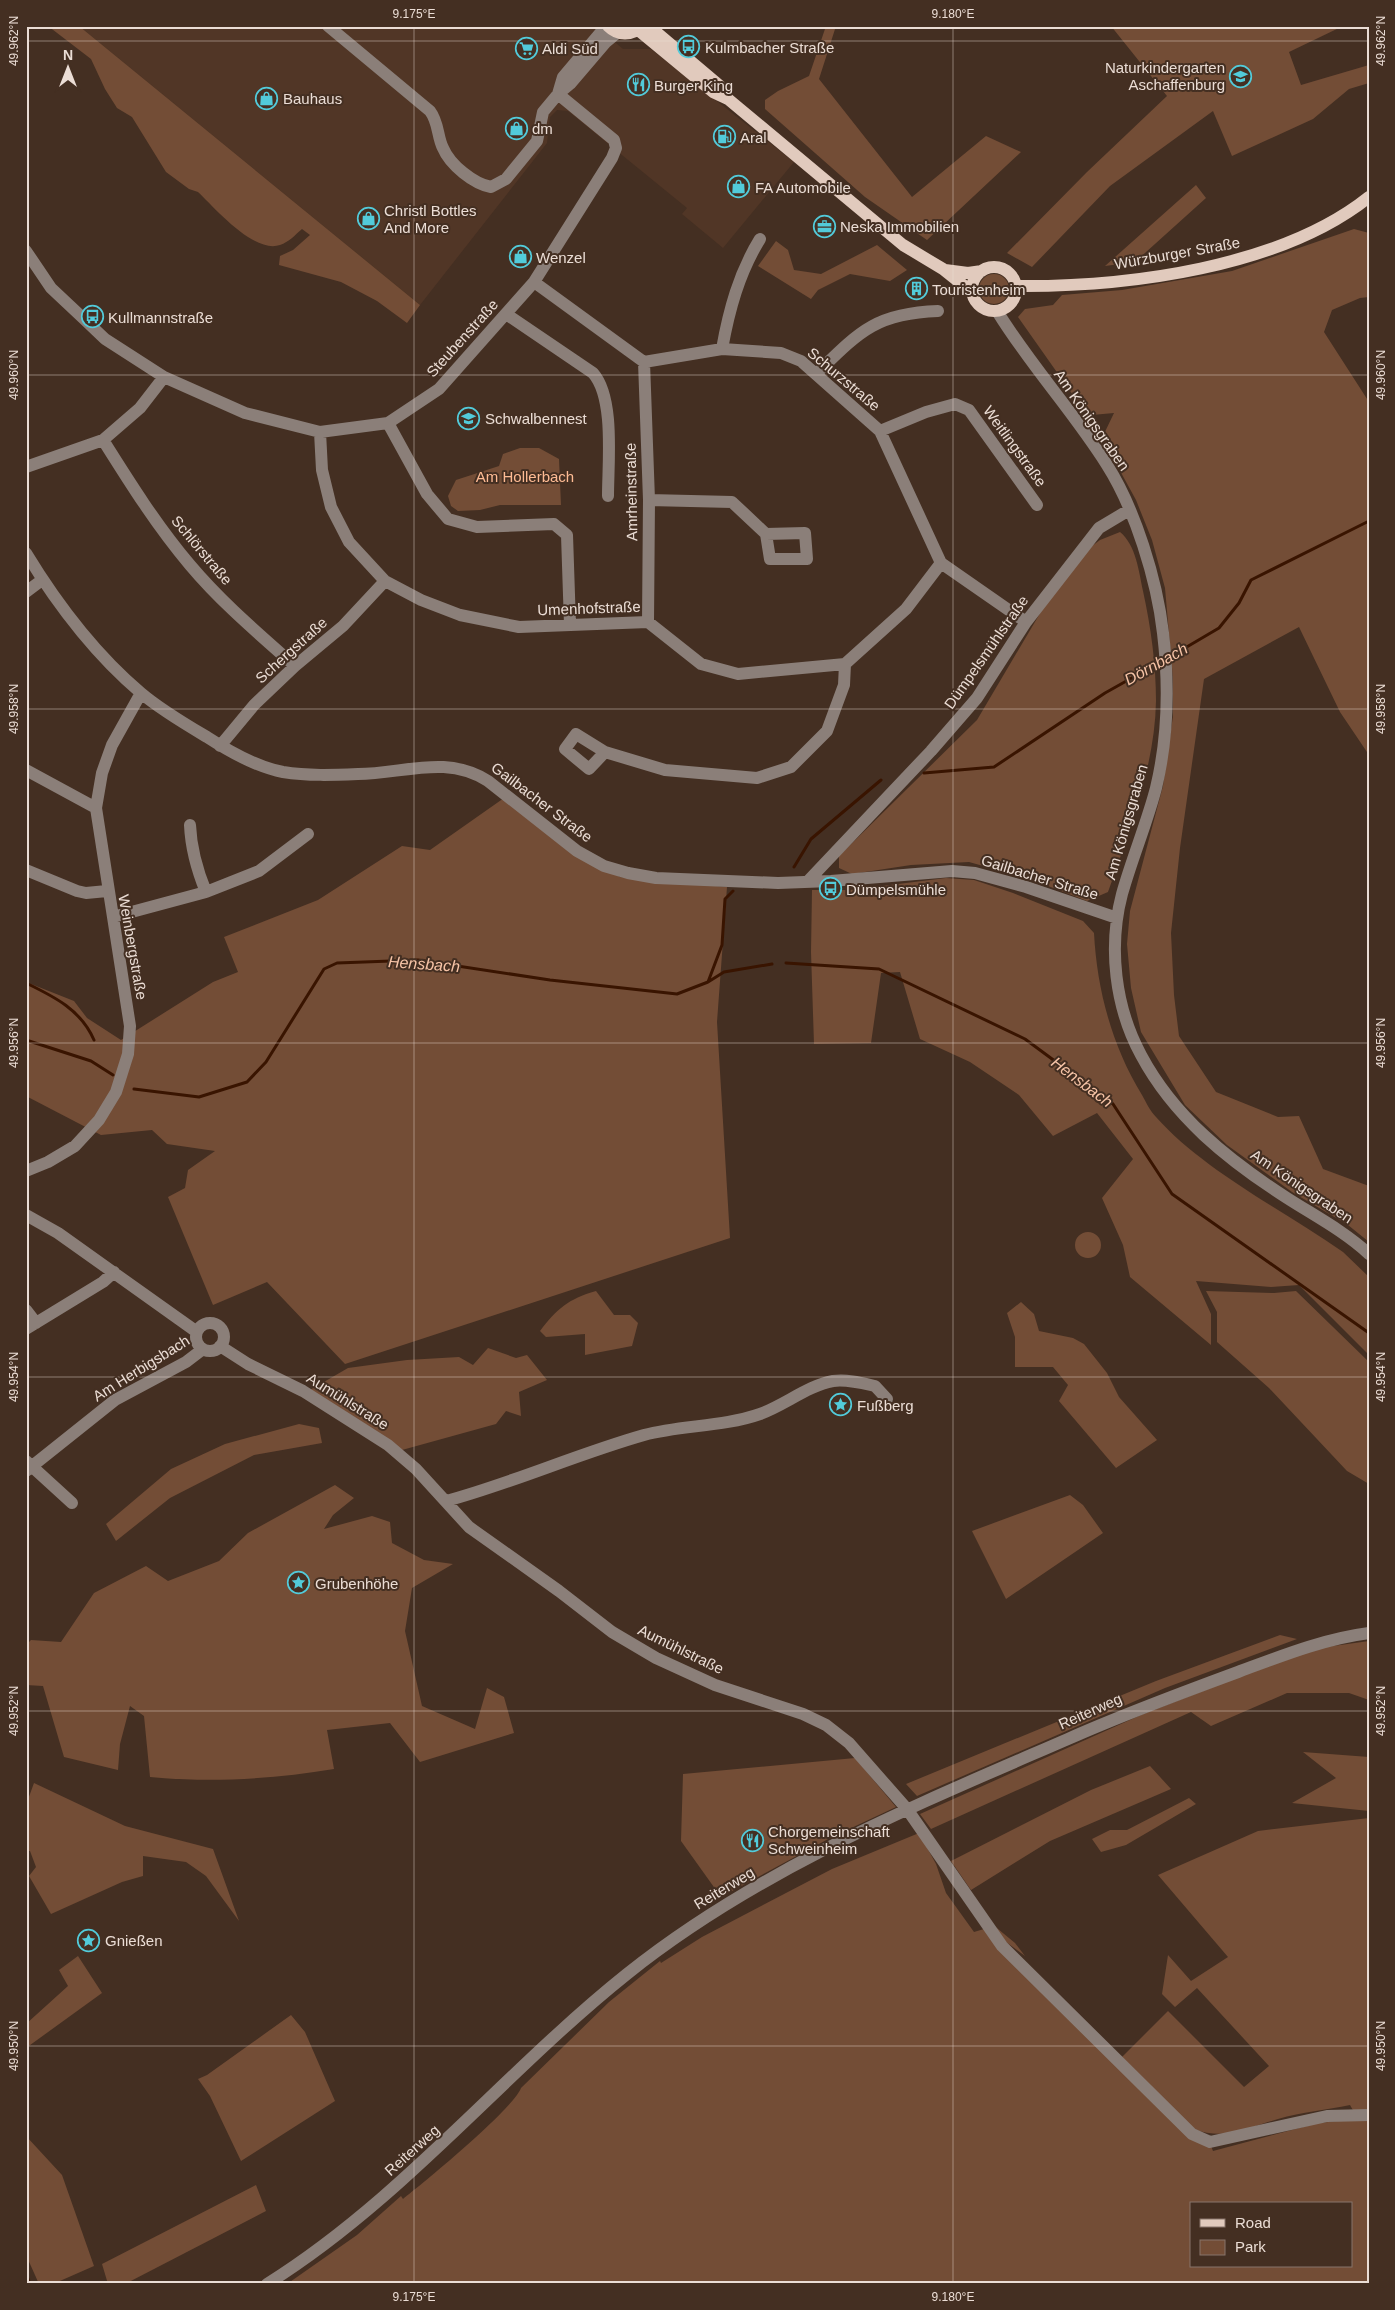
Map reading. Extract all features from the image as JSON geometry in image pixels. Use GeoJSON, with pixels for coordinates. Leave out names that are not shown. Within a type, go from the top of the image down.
{"type":"FeatureCollection","features":[{"type":"Feature","properties":{"kind":"main road"},"geometry":{"type":"LineString","coordinates":[[610,28],[628,34],[643,28],[720,86],[728,100],[903,245],[943,269],[972,293],[982,308],[1001,309],[1011,303],[1016,289],[1013,279],[1001,269],[995,268],[968,273],[943,269]]}},
{"type":"Feature","properties":{"kind":"main road","name":"Würzburger Straße"},"geometry":{"type":"LineString","coordinates":[[1016,289],[1122,280],[1183,271],[1245,258],[1308,233],[1354,208],[1369,197]]}},
{"type":"Feature","properties":{"kind":"main road"},"geometry":{"type":"LineString","coordinates":[[972,293],[975,278],[982,271]]}},
{"type":"Feature","properties":{"kind":"street"},"geometry":{"type":"LineString","coordinates":[[328,26],[430,111],[437,122],[442,147],[448,157],[482,185],[491,187],[506,180],[537,140],[544,112],[605,43],[610,28]]}},
{"type":"Feature","properties":{"kind":"street","name":"Steubenstraße"},"geometry":{"type":"LineString","coordinates":[[26,251],[51,288],[84,320],[105,338],[164,377],[245,413],[320,432],[388,423],[439,389],[534,282],[616,148],[614,140],[558,94]]}},
{"type":"Feature","properties":{"kind":"street"},"geometry":{"type":"LineString","coordinates":[[722,349],[727,317],[746,262],[760,239]]}},
{"type":"Feature","properties":{"kind":"street"},"geometry":{"type":"LineString","coordinates":[[534,282],[644,362]]}},
{"type":"Feature","properties":{"kind":"street","name":"Am Königsgraben"},"geometry":{"type":"LineString","coordinates":[[1001,309],[1008,328],[1109,468],[1129,510],[1147,562],[1163,631],[1167,678],[1166,717],[1156,787],[1122,895],[1117,918],[1115,964],[1121,1008],[1128,1030],[1141,1056],[1168,1098],[1207,1140],[1285,1196],[1342,1231],[1369,1254]]}},
{"type":"Feature","properties":{"kind":"street"},"geometry":{"type":"LineString","coordinates":[[817,373],[847,343],[871,325],[909,312],[938,311]]}},
{"type":"Feature","properties":{"kind":"street"},"geometry":{"type":"LineString","coordinates":[[506,314],[593,373],[601,382],[607,401],[608,496]]}},
{"type":"Feature","properties":{"kind":"street","name":"Schurzstraße"},"geometry":{"type":"LineString","coordinates":[[644,362],[722,349],[781,353],[801,361],[817,373],[880,431],[940,563]]}},
{"type":"Feature","properties":{"kind":"street","name":"Amrheinstraße"},"geometry":{"type":"LineString","coordinates":[[644,362],[649,500],[648,622]]}},
{"type":"Feature","properties":{"kind":"street"},"geometry":{"type":"LineString","coordinates":[[26,467],[103,440],[140,408],[164,377]]}},
{"type":"Feature","properties":{"kind":"street","name":"Weitlingstraße"},"geometry":{"type":"LineString","coordinates":[[880,431],[926,412],[955,404],[968,410],[1037,505]]}},
{"type":"Feature","properties":{"kind":"street"},"geometry":{"type":"LineString","coordinates":[[388,423],[427,494],[448,519],[477,527],[554,524],[567,535],[570,625]]}},
{"type":"Feature","properties":{"kind":"street","name":"Umenhofstraße"},"geometry":{"type":"LineString","coordinates":[[320,432],[322,470],[332,506],[349,542],[385,580],[421,600],[460,615],[519,627],[648,622],[701,664],[738,674],[845,664]]}},
{"type":"Feature","properties":{"kind":"street","name":"Schlörstraße"},"geometry":{"type":"LineString","coordinates":[[103,440],[143,503],[190,565],[228,607],[295,666]]}},
{"type":"Feature","properties":{"kind":"street"},"geometry":{"type":"LineString","coordinates":[[649,500],[732,502],[766,534]]}},
{"type":"Feature","properties":{"kind":"street","name":"Dümpelsmühlstraße"},"geometry":{"type":"LineString","coordinates":[[808,881],[932,751],[977,698],[1026,622],[1100,528],[1129,510]]}},
{"type":"Feature","properties":{"kind":"street","name":"Gailbacher Straße"},"geometry":{"type":"LineString","coordinates":[[26,553],[42,580],[89,641],[141,693],[220,746],[252,762],[281,772],[309,775],[363,774],[434,765],[458,768],[476,773],[577,851],[604,866],[656,878],[752,883],[831,881],[952,870],[975,872],[1117,918]]}},
{"type":"Feature","properties":{"kind":"street"},"geometry":{"type":"LineString","coordinates":[[605,752],[665,770],[757,778],[791,767],[827,730],[844,685],[845,664],[906,609],[940,563],[1026,622]]}},
{"type":"Feature","properties":{"kind":"street"},"geometry":{"type":"LineString","coordinates":[[26,592],[42,580]]}},
{"type":"Feature","properties":{"kind":"street","name":"Schergstraße"},"geometry":{"type":"LineString","coordinates":[[220,746],[254,705],[295,666],[343,626],[385,580]]}},
{"type":"Feature","properties":{"kind":"street","name":"Weinbergstraße"},"geometry":{"type":"LineString","coordinates":[[26,1171],[48,1162],[75,1146],[99,1120],[116,1092],[126,1065],[130,1026],[107,891],[96,808],[102,773],[112,745],[141,693]]}},
{"type":"Feature","properties":{"kind":"street"},"geometry":{"type":"LineString","coordinates":[[26,770],[96,808]]}},
{"type":"Feature","properties":{"kind":"street"},"geometry":{"type":"LineString","coordinates":[[190,825],[191,847],[197,872],[206,892]]}},
{"type":"Feature","properties":{"kind":"street"},"geometry":{"type":"LineString","coordinates":[[112,918],[206,892],[259,870],[308,834]]}},
{"type":"Feature","properties":{"kind":"street"},"geometry":{"type":"LineString","coordinates":[[26,870],[77,891],[86,893],[107,891]]}},
{"type":"Feature","properties":{"kind":"street"},"geometry":{"type":"LineString","coordinates":[[26,1215],[58,1233],[197,1332]]}},
{"type":"Feature","properties":{"kind":"street"},"geometry":{"type":"LineString","coordinates":[[26,1310],[31,1326],[103,1282],[114,1272]]}},
{"type":"Feature","properties":{"kind":"street"},"geometry":{"type":"LineString","coordinates":[[203,1325],[217,1325],[223,1332],[220,1346],[213,1350],[204,1349],[197,1340],[197,1332],[203,1325]]}},
{"type":"Feature","properties":{"kind":"street","name":"Aumühlstraße"},"geometry":{"type":"LineString","coordinates":[[220,1346],[248,1364],[303,1391],[388,1445],[416,1469],[469,1527],[559,1591],[612,1632],[656,1658],[716,1685],[803,1714],[826,1725],[849,1743],[908,1809],[1002,1946],[1192,2134],[1210,2142],[1327,2116],[1369,2114]]}},
{"type":"Feature","properties":{"kind":"street","name":"Am Herbigsbach"},"geometry":{"type":"LineString","coordinates":[[28,1466],[115,1400],[186,1362],[204,1349]]}},
{"type":"Feature","properties":{"kind":"street"},"geometry":{"type":"LineString","coordinates":[[446,1502],[507,1483],[612,1444],[650,1434],[718,1424],[760,1414],[808,1390],[833,1381],[875,1386],[886,1399]]}},
{"type":"Feature","properties":{"kind":"street"},"geometry":{"type":"LineString","coordinates":[[28,1466],[72,1503]]}},
{"type":"Feature","properties":{"kind":"street","name":"Reiterweg"},"geometry":{"type":"LineString","coordinates":[[267,2284],[305,2260],[359,2219],[604,1994],[681,1934],[788,1868],[908,1809],[1142,1707],[1324,1640],[1369,1633]]}},
{"type":"Feature","properties":{"kind":"shaded area"},"geometry":{"type":"Polygon","coordinates":[[[79,26],[596,26],[623,49],[651,49],[794,162],[723,248],[682,214],[687,208],[568,111],[557,110],[550,117],[547,143],[420,305],[79,26]]]}},
{"type":"Feature","properties":{"kind":"green space"},"geometry":{"type":"Polygon","coordinates":[[[48,26],[79,26],[420,305],[407,323],[377,301],[341,282],[279,265],[280,256],[293,250],[310,235],[302,229],[280,245],[270,246],[259,243],[236,228],[198,192],[189,189],[166,172],[132,117],[117,108],[105,89],[91,59],[48,26]]]}},
{"type":"Feature","properties":{"kind":"green space"},"geometry":{"type":"Polygon","coordinates":[[[826,26],[836,26],[819,79],[912,197],[986,136],[1021,152],[927,240],[865,197],[765,109],[765,100],[778,91],[809,76],[826,26]]]}},
{"type":"Feature","properties":{"kind":"green space"},"geometry":{"type":"Polygon","coordinates":[[[1111,26],[1343,26],[1289,52],[1301,85],[1369,65],[1369,83],[1349,89],[1313,119],[1232,156],[1213,111],[1110,186],[1032,267],[1007,253],[1087,172],[1167,96],[1111,26]]]}},
{"type":"Feature","properties":{"kind":"green space"},"geometry":{"type":"Polygon","coordinates":[[[1196,185],[1206,198],[1135,262],[1105,266],[1196,185]]]}},
{"type":"Feature","properties":{"kind":"green space"},"geometry":{"type":"Polygon","coordinates":[[[1354,229],[1369,233],[1369,297],[1360,298],[1332,310],[1324,332],[1369,402],[1369,755],[1340,712],[1299,627],[1204,679],[1180,848],[1171,933],[1174,995],[1179,1036],[1216,1092],[1278,1117],[1299,1116],[1323,1169],[1369,1186],[1369,1242],[1348,1225],[1292,1192],[1227,1145],[1185,1105],[1141,1032],[1131,988],[1127,944],[1130,911],[1163,786],[1173,716],[1173,679],[1165,588],[1152,540],[1136,500],[1102,438],[1114,413],[1092,415],[1080,405],[1018,317],[1025,309],[1053,305],[1062,295],[1122,290],[1232,271],[1354,229]]]}},
{"type":"Feature","properties":{"kind":"green space"},"geometry":{"type":"Polygon","coordinates":[[[776,241],[788,250],[794,270],[821,274],[877,245],[907,270],[890,281],[850,274],[818,290],[811,299],[758,266],[776,241]]]}},
{"type":"Feature","properties":{"kind":"green space"},"geometry":{"type":"Polygon","coordinates":[[[994,274],[1005,278],[1009,289],[1005,300],[994,304],[983,300],[979,289],[983,278],[994,274]]]}},
{"type":"Feature","properties":{"kind":"green space","name":"Am Hollerbach"},"geometry":{"type":"Polygon","coordinates":[[[520,448],[539,448],[559,459],[561,505],[500,505],[480,510],[458,511],[451,506],[448,496],[456,480],[499,466],[503,454],[520,448]]]}},
{"type":"Feature","properties":{"kind":"green space"},"geometry":{"type":"Polygon","coordinates":[[[1120,532],[1130,544],[1140,576],[1152,646],[1156,701],[1151,750],[1140,798],[1108,892],[1087,901],[1030,879],[969,862],[911,865],[852,874],[839,868],[839,856],[977,720],[1042,610],[1080,555],[1100,540],[1120,532]]]}},
{"type":"Feature","properties":{"kind":"green space"},"geometry":{"type":"Polygon","coordinates":[[[504,798],[620,877],[727,887],[717,1022],[730,1238],[345,1364],[267,1282],[213,1305],[168,1197],[185,1188],[188,1170],[215,1151],[167,1144],[152,1130],[101,1135],[26,1096],[26,982],[74,1001],[87,1018],[121,1040],[213,982],[238,972],[224,937],[318,900],[402,846],[430,850],[504,798]]]}},
{"type":"Feature","properties":{"kind":"green space"},"geometry":{"type":"Polygon","coordinates":[[[946,878],[974,880],[1013,893],[1083,921],[1094,933],[1103,996],[1114,1037],[1131,1076],[1150,1109],[1175,1137],[1197,1155],[1245,1189],[1343,1252],[1369,1277],[1369,1355],[1299,1285],[1271,1287],[1196,1281],[1211,1314],[1211,1345],[1130,1277],[1123,1245],[1102,1198],[1133,1159],[1097,1113],[1053,1136],[1019,1095],[970,1062],[920,1039],[900,972],[881,973],[871,1043],[814,1044],[811,952],[812,890],[850,890],[946,878]]]}},
{"type":"Feature","properties":{"kind":"green space"},"geometry":{"type":"Polygon","coordinates":[[[1088,1232],[1097,1236],[1101,1245],[1097,1254],[1088,1258],[1079,1254],[1075,1245],[1079,1236],[1088,1232]]]}},
{"type":"Feature","properties":{"kind":"green space"},"geometry":{"type":"Polygon","coordinates":[[[596,1291],[614,1315],[630,1315],[638,1323],[632,1346],[585,1355],[585,1334],[546,1337],[540,1331],[570,1301],[596,1291]]]}},
{"type":"Feature","properties":{"kind":"green space"},"geometry":{"type":"Polygon","coordinates":[[[1206,1291],[1274,1293],[1296,1291],[1369,1362],[1369,1484],[1347,1471],[1269,1388],[1217,1342],[1217,1312],[1206,1291]]]}},
{"type":"Feature","properties":{"kind":"green space"},"geometry":{"type":"Polygon","coordinates":[[[1021,1302],[1034,1314],[1039,1331],[1073,1338],[1084,1344],[1107,1373],[1119,1397],[1157,1440],[1116,1468],[1059,1401],[1068,1385],[1053,1367],[1015,1367],[1015,1337],[1007,1313],[1021,1302]]]}},
{"type":"Feature","properties":{"kind":"green space"},"geometry":{"type":"Polygon","coordinates":[[[488,1348],[516,1358],[527,1355],[547,1380],[519,1392],[521,1416],[506,1411],[496,1424],[402,1450],[310,1390],[348,1368],[407,1360],[459,1357],[473,1365],[488,1348]]]}},
{"type":"Feature","properties":{"kind":"green space"},"geometry":{"type":"Polygon","coordinates":[[[299,1424],[319,1428],[322,1443],[254,1455],[170,1498],[116,1541],[106,1524],[171,1469],[225,1444],[299,1424]]]}},
{"type":"Feature","properties":{"kind":"green space"},"geometry":{"type":"Polygon","coordinates":[[[335,1485],[354,1498],[333,1515],[324,1529],[372,1516],[390,1522],[392,1543],[424,1560],[453,1564],[412,1588],[405,1631],[422,1706],[475,1729],[487,1688],[504,1697],[514,1733],[420,1762],[390,1723],[327,1730],[334,1769],[242,1779],[173,1779],[150,1777],[144,1716],[130,1706],[120,1744],[118,1770],[64,1757],[43,1686],[26,1685],[26,1645],[31,1640],[61,1642],[94,1593],[146,1566],[168,1581],[219,1561],[248,1533],[335,1485]]]}},
{"type":"Feature","properties":{"kind":"green space"},"geometry":{"type":"Polygon","coordinates":[[[1070,1495],[1083,1505],[1103,1533],[1006,1599],[972,1531],[1070,1495]]]}},
{"type":"Feature","properties":{"kind":"green space"},"geometry":{"type":"Polygon","coordinates":[[[1280,1635],[1297,1639],[1165,1688],[917,1796],[906,1784],[1156,1681],[1280,1635]]]}},
{"type":"Feature","properties":{"kind":"green space"},"geometry":{"type":"Polygon","coordinates":[[[1369,1641],[1369,1700],[1349,1693],[1287,1693],[1211,1726],[1191,1712],[931,1829],[920,1814],[1141,1715],[1236,1678],[1319,1648],[1369,1641]]]}},
{"type":"Feature","properties":{"kind":"green space"},"geometry":{"type":"Polygon","coordinates":[[[1303,1752],[1369,1757],[1369,1811],[1292,1803],[1336,1778],[1303,1752]]]}},
{"type":"Feature","properties":{"kind":"green space"},"geometry":{"type":"Polygon","coordinates":[[[855,1758],[896,1807],[830,1838],[721,1897],[681,1841],[683,1774],[855,1758]]]}},
{"type":"Feature","properties":{"kind":"green space"},"geometry":{"type":"Polygon","coordinates":[[[1150,1766],[1171,1789],[1050,1841],[971,1890],[951,1861],[1091,1790],[1150,1766]]]}},
{"type":"Feature","properties":{"kind":"green space"},"geometry":{"type":"Polygon","coordinates":[[[34,1783],[125,1826],[213,1849],[239,1921],[206,1876],[186,1862],[143,1856],[143,1876],[122,1882],[51,1914],[29,1876],[36,1867],[30,1851],[26,1851],[26,1805],[34,1783]]]}},
{"type":"Feature","properties":{"kind":"green space"},"geometry":{"type":"Polygon","coordinates":[[[1189,1798],[1196,1804],[1126,1845],[1101,1852],[1092,1839],[1110,1830],[1127,1830],[1189,1798]]]}},
{"type":"Feature","properties":{"kind":"green space"},"geometry":{"type":"Polygon","coordinates":[[[1369,1818],[1369,2284],[287,2284],[357,2235],[401,2196],[403,2199],[448,2162],[486,2128],[515,2098],[521,2088],[609,2002],[660,1961],[661,1963],[702,1937],[832,1869],[919,1833],[936,1864],[946,1893],[974,1932],[984,1929],[1189,2125],[1122,2057],[1168,2011],[1244,2087],[1269,2066],[1197,1988],[1175,2007],[1162,1994],[1168,1955],[1191,1981],[1228,1957],[1158,1875],[1258,1831],[1369,1818]],[[1350,2105],[1287,2117],[1236,2132],[1216,2134],[1193,2129],[1211,2146],[1213,2151],[1318,2123],[1358,2119],[1350,2105]]]}},
{"type":"Feature","properties":{"kind":"green space"},"geometry":{"type":"Polygon","coordinates":[[[992,1924],[1015,1943],[1025,1956],[1006,1942],[992,1924]]]}},
{"type":"Feature","properties":{"kind":"green space"},"geometry":{"type":"Polygon","coordinates":[[[78,1956],[102,1993],[26,2048],[26,2024],[68,1986],[59,1970],[78,1956]]]}},
{"type":"Feature","properties":{"kind":"green space"},"geometry":{"type":"Polygon","coordinates":[[[291,2015],[305,2032],[335,2101],[241,2161],[210,2096],[198,2079],[207,2075],[291,2015]]]}},
{"type":"Feature","properties":{"kind":"green space"},"geometry":{"type":"Polygon","coordinates":[[[26,2136],[62,2175],[94,2266],[53,2284],[39,2284],[26,2255],[26,2136]]]}},
{"type":"Feature","properties":{"kind":"green space"},"geometry":{"type":"Polygon","coordinates":[[[256,2185],[266,2211],[125,2284],[108,2284],[102,2264],[256,2185]]]}},
{"type":"Feature","properties":{"kind":"waterway","name":"Dörnbach"},"geometry":{"type":"LineString","coordinates":[[1168,658],[1219,628],[1239,603],[1251,580],[1369,521]]}},
{"type":"Feature","properties":{"kind":"waterway","name":"Dörnbach"},"geometry":{"type":"LineString","coordinates":[[924,773],[994,767],[1105,693],[1162,661]]}},
{"type":"Feature","properties":{"kind":"waterway","name":"Dörnbach"},"geometry":{"type":"LineString","coordinates":[[794,867],[811,839],[881,780]]}},
{"type":"Feature","properties":{"kind":"waterway","name":"Dörnbach"},"geometry":{"type":"LineString","coordinates":[[708,982],[722,945],[725,899],[733,891]]}},
{"type":"Feature","properties":{"kind":"waterway","name":"Hensbach"},"geometry":{"type":"LineString","coordinates":[[134,1089],[199,1097],[247,1082],[266,1062],[324,969],[337,963],[418,960],[550,980],[677,994],[708,982],[724,972],[772,964]]}},
{"type":"Feature","properties":{"kind":"waterway","name":"Hensbach"},"geometry":{"type":"LineString","coordinates":[[786,963],[879,969],[1025,1039],[1113,1104],[1172,1194],[1369,1333]]}},
{"type":"Feature","properties":{"kind":"waterway"},"geometry":{"type":"LineString","coordinates":[[26,983],[57,999],[74,1012],[82,1020],[94,1040]]}},
{"type":"Feature","properties":{"kind":"waterway","name":"Hensbach"},"geometry":{"type":"LineString","coordinates":[[26,1040],[91,1061],[113,1075]]}},
{"type":"Feature","properties":{"kind":"waterway"},"geometry":{"type":"LineString","coordinates":[[26,2274],[30,2284]]}},
{"type":"Feature","properties":{"kind":"place","name":"Kulmbacher Straße"},"geometry":{"type":"Point","coordinates":[689,47]}},
{"type":"Feature","properties":{"kind":"place","name":"Aldi Süd"},"geometry":{"type":"Point","coordinates":[526,48]}},
{"type":"Feature","properties":{"kind":"place","name":"Naturkindergarten Aschaffenburg"},"geometry":{"type":"Point","coordinates":[1241,76]}},
{"type":"Feature","properties":{"kind":"place","name":"Burger King"},"geometry":{"type":"Point","coordinates":[638,85]}},
{"type":"Feature","properties":{"kind":"place","name":"Bauhaus"},"geometry":{"type":"Point","coordinates":[267,98]}},
{"type":"Feature","properties":{"kind":"place","name":"dm"},"geometry":{"type":"Point","coordinates":[516,128]}},
{"type":"Feature","properties":{"kind":"place","name":"Aral"},"geometry":{"type":"Point","coordinates":[724,137]}},
{"type":"Feature","properties":{"kind":"place","name":"FA Automobile"},"geometry":{"type":"Point","coordinates":[739,187]}},
{"type":"Feature","properties":{"kind":"place","name":"Christl Bottles And More"},"geometry":{"type":"Point","coordinates":[368,219]}},
{"type":"Feature","properties":{"kind":"place","name":"Neska Immobilien"},"geometry":{"type":"Point","coordinates":[824,226]}},
{"type":"Feature","properties":{"kind":"place","name":"Wenzel"},"geometry":{"type":"Point","coordinates":[520,257]}},
{"type":"Feature","properties":{"kind":"place","name":"Touristenheim"},"geometry":{"type":"Point","coordinates":[916,289]}},
{"type":"Feature","properties":{"kind":"place","name":"Kullmannstraße"},"geometry":{"type":"Point","coordinates":[92,317]}},
{"type":"Feature","properties":{"kind":"place","name":"Schwalbennest"},"geometry":{"type":"Point","coordinates":[469,418]}},
{"type":"Feature","properties":{"kind":"place","name":"Dümpelsmühle"},"geometry":{"type":"Point","coordinates":[830,889]}},
{"type":"Feature","properties":{"kind":"place","name":"Fußberg"},"geometry":{"type":"Point","coordinates":[841,1405]}},
{"type":"Feature","properties":{"kind":"place","name":"Grubenhöhe"},"geometry":{"type":"Point","coordinates":[299,1583]}},
{"type":"Feature","properties":{"kind":"place","name":"Chorgemeinschaft Schweinheim"},"geometry":{"type":"Point","coordinates":[752,1840]}},
{"type":"Feature","properties":{"kind":"place","name":"Gnießen"},"geometry":{"type":"Point","coordinates":[89,1940]}}]}
